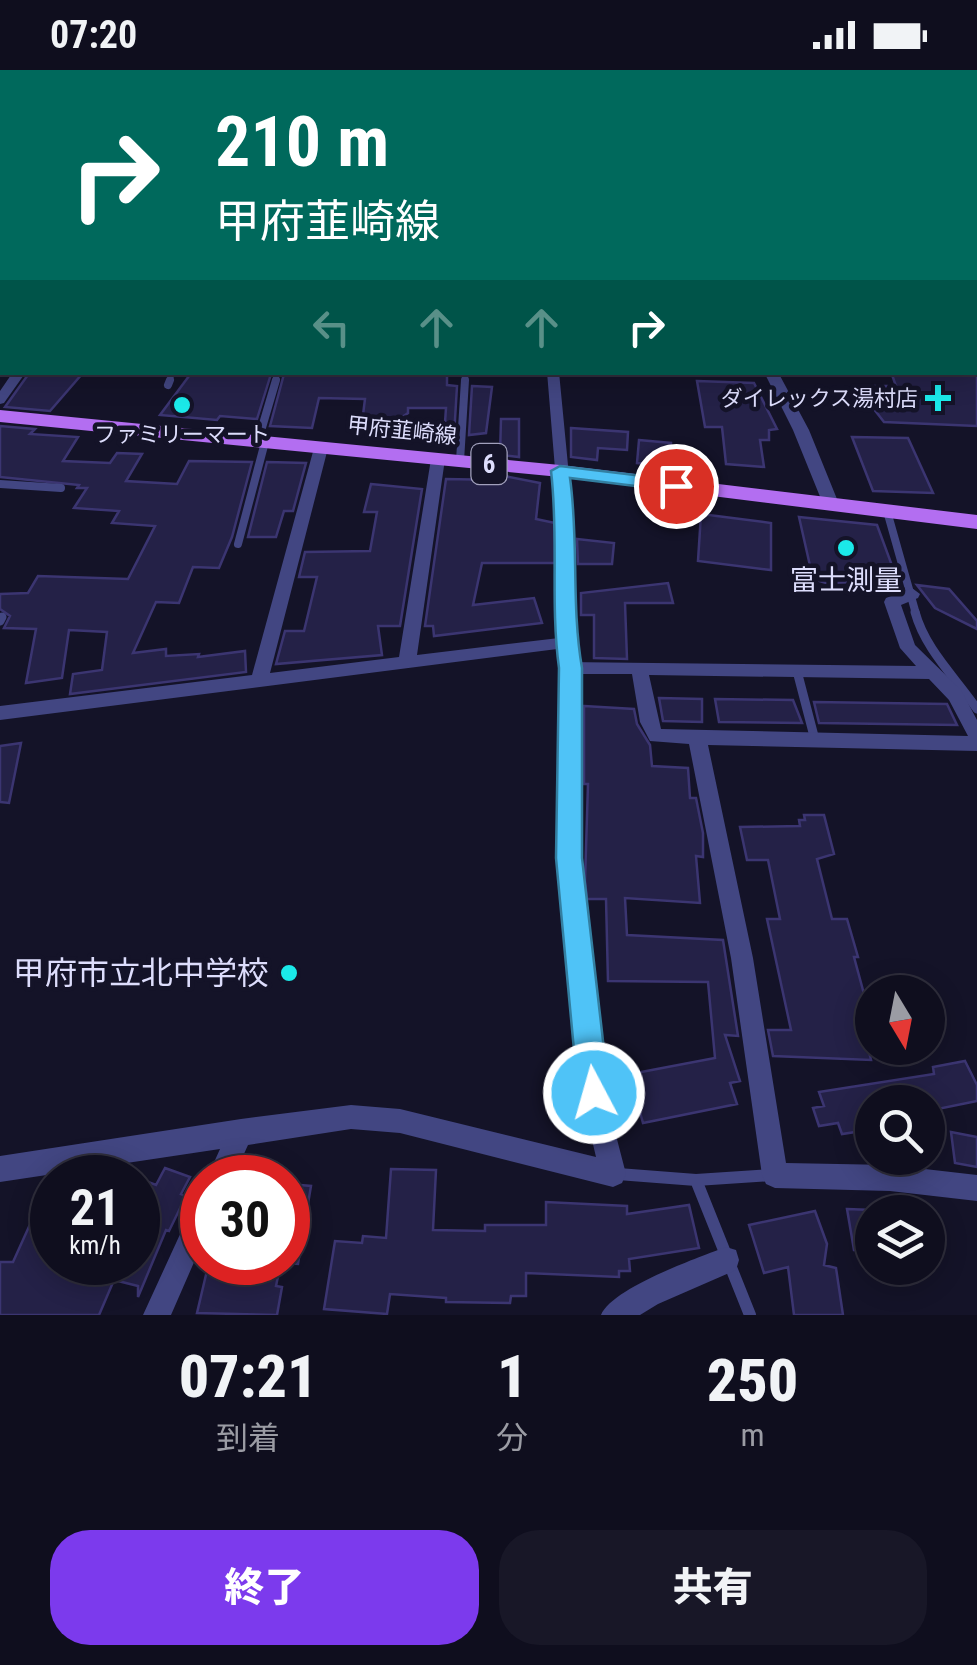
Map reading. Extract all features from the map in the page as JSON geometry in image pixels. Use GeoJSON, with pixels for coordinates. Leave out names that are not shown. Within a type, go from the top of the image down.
{"type":"FeatureCollection","features":[{"type":"Feature","properties":{"kind":"main road","name":"甲府韮崎線"},"geometry":{"type":"LineString","coordinates":[[0,416],[560,471],[977,522]]}},
{"type":"Feature","properties":{"kind":"street"},"geometry":{"type":"LineString","coordinates":[[0,400],[18,375]]}},
{"type":"Feature","properties":{"kind":"street"},"geometry":{"type":"LineString","coordinates":[[0,713],[566,643],[566,518],[553,375]]}},
{"type":"Feature","properties":{"kind":"street"},"geometry":{"type":"LineString","coordinates":[[772,375],[801,430],[831,504]]}},
{"type":"Feature","properties":{"kind":"street"},"geometry":{"type":"LineString","coordinates":[[259,682],[320,448]]}},
{"type":"Feature","properties":{"kind":"street"},"geometry":{"type":"LineString","coordinates":[[407,663],[438,459]]}},
{"type":"Feature","properties":{"kind":"street"},"geometry":{"type":"LineString","coordinates":[[912,594],[892,602],[908,648],[955,695],[977,737]]}},
{"type":"Feature","properties":{"kind":"street"},"geometry":{"type":"LineString","coordinates":[[0,1169],[351,1117],[400,1121],[613,1174],[594,1093],[569,858],[570,668],[933,673]]}},
{"type":"Feature","properties":{"kind":"street"},"geometry":{"type":"LineString","coordinates":[[640,668],[649,722],[656,736],[977,744]]}},
{"type":"Feature","properties":{"kind":"street"},"geometry":{"type":"LineString","coordinates":[[697,737],[742,958],[775,1175],[890,1178],[977,1188]]}},
{"type":"Feature","properties":{"kind":"street"},"geometry":{"type":"LineString","coordinates":[[230,1155],[241,1131]]}},
{"type":"Feature","properties":{"kind":"street"},"geometry":{"type":"LineString","coordinates":[[616,1315],[648,1294],[726,1260]]}},
{"type":"Feature","properties":{"kind":"street"},"geometry":{"type":"LineString","coordinates":[[157,1315],[180,1264]]}},
{"type":"Feature","properties":{"kind":"lane"},"geometry":{"type":"LineString","coordinates":[[168,385],[172,375]]}},
{"type":"Feature","properties":{"kind":"lane"},"geometry":{"type":"LineString","coordinates":[[238,544],[277,375]]}},
{"type":"Feature","properties":{"kind":"lane"},"geometry":{"type":"LineString","coordinates":[[460,461],[466,375]]}},
{"type":"Feature","properties":{"kind":"lane"},"geometry":{"type":"LineString","coordinates":[[0,484],[61,488]]}},
{"type":"Feature","properties":{"kind":"lane"},"geometry":{"type":"LineString","coordinates":[[887,511],[923,640],[972,695],[977,709]]}},
{"type":"Feature","properties":{"kind":"lane"},"geometry":{"type":"LineString","coordinates":[[566,643],[570,668]]}},
{"type":"Feature","properties":{"kind":"lane"},"geometry":{"type":"LineString","coordinates":[[797,671],[815,740]]}},
{"type":"Feature","properties":{"kind":"lane"},"geometry":{"type":"LineString","coordinates":[[613,1174],[696,1180],[775,1175]]}},
{"type":"Feature","properties":{"kind":"lane"},"geometry":{"type":"LineString","coordinates":[[696,1180],[750,1315]]}},
{"type":"Feature","properties":{"kind":"building"},"geometry":{"type":"Polygon","coordinates":[[[28,375],[81,375],[50,411],[5,407],[28,375]]]}},
{"type":"Feature","properties":{"kind":"building"},"geometry":{"type":"Polygon","coordinates":[[[190,375],[271,375],[257,419],[160,415],[190,375]]]}},
{"type":"Feature","properties":{"kind":"building"},"geometry":{"type":"Polygon","coordinates":[[[284,375],[447,375],[447,385],[457,386],[454,436],[444,437],[446,408],[408,408],[408,413],[395,422],[381,423],[363,415],[365,399],[319,398],[312,428],[270,426],[284,375]]]}},
{"type":"Feature","properties":{"kind":"building","name":"ダイレックス湯村店"},"geometry":{"type":"Polygon","coordinates":[[[892,375],[977,375],[977,426],[884,422],[856,386],[896,386],[892,375]]]}},
{"type":"Feature","properties":{"kind":"building"},"geometry":{"type":"Polygon","coordinates":[[[697,381],[754,383],[777,429],[769,430],[769,440],[760,440],[764,467],[726,464],[722,427],[705,427],[697,381]]]}},
{"type":"Feature","properties":{"kind":"building"},"geometry":{"type":"Polygon","coordinates":[[[472,386],[492,387],[486,433],[469,435],[472,386]]]}},
{"type":"Feature","properties":{"kind":"building"},"geometry":{"type":"Polygon","coordinates":[[[501,419],[519,419],[519,457],[500,455],[501,419]]]}},
{"type":"Feature","properties":{"kind":"building"},"geometry":{"type":"Polygon","coordinates":[[[0,426],[35,429],[30,434],[78,437],[63,461],[110,463],[117,453],[142,454],[126,481],[177,484],[189,461],[252,462],[232,537],[219,568],[193,567],[179,603],[156,602],[133,653],[166,649],[166,656],[199,654],[198,657],[245,651],[246,672],[70,694],[73,674],[102,670],[107,632],[69,630],[62,678],[26,683],[36,629],[4,628],[10,616],[0,609],[0,594],[28,593],[38,576],[128,579],[155,526],[112,523],[119,511],[74,508],[87,488],[77,488],[79,485],[0,477],[0,426]]]}},
{"type":"Feature","properties":{"kind":"building"},"geometry":{"type":"Polygon","coordinates":[[[571,428],[628,432],[627,450],[598,448],[597,460],[571,457],[571,428]]]}},
{"type":"Feature","properties":{"kind":"building"},"geometry":{"type":"Polygon","coordinates":[[[852,437],[908,438],[933,493],[873,491],[852,437]]]}},
{"type":"Feature","properties":{"kind":"building"},"geometry":{"type":"Polygon","coordinates":[[[639,440],[671,443],[670,466],[637,463],[639,440]]]}},
{"type":"Feature","properties":{"kind":"building"},"geometry":{"type":"Polygon","coordinates":[[[267,462],[306,463],[293,511],[284,511],[276,537],[248,537],[267,462]]]}},
{"type":"Feature","properties":{"kind":"building"},"geometry":{"type":"Polygon","coordinates":[[[499,475],[540,483],[536,519],[555,523],[555,563],[482,563],[473,605],[534,598],[542,623],[434,636],[433,626],[425,626],[446,479],[499,480],[499,475]]]}},
{"type":"Feature","properties":{"kind":"building"},"geometry":{"type":"Polygon","coordinates":[[[371,484],[422,489],[400,626],[378,626],[382,655],[276,664],[285,631],[304,631],[317,577],[299,577],[305,552],[370,551],[377,512],[364,512],[371,484]]]}},
{"type":"Feature","properties":{"kind":"building"},"geometry":{"type":"Polygon","coordinates":[[[701,514],[771,523],[771,570],[698,561],[701,514]]]}},
{"type":"Feature","properties":{"kind":"building","name":"富士測量"},"geometry":{"type":"Polygon","coordinates":[[[799,517],[877,525],[894,571],[887,581],[826,583],[813,579],[799,517]]]}},
{"type":"Feature","properties":{"kind":"building"},"geometry":{"type":"Polygon","coordinates":[[[577,539],[614,543],[612,564],[578,564],[577,539]]]}},
{"type":"Feature","properties":{"kind":"building"},"geometry":{"type":"Polygon","coordinates":[[[668,583],[673,603],[625,603],[627,659],[594,658],[594,615],[581,615],[581,593],[668,583]]]}},
{"type":"Feature","properties":{"kind":"building"},"geometry":{"type":"Polygon","coordinates":[[[917,585],[949,589],[977,621],[977,629],[935,608],[917,585]]]}},
{"type":"Feature","properties":{"kind":"building"},"geometry":{"type":"Polygon","coordinates":[[[659,698],[702,699],[702,722],[663,721],[659,698]]]}},
{"type":"Feature","properties":{"kind":"building"},"geometry":{"type":"Polygon","coordinates":[[[715,699],[793,700],[802,723],[719,722],[715,699]]]}},
{"type":"Feature","properties":{"kind":"building"},"geometry":{"type":"Polygon","coordinates":[[[814,702],[947,704],[957,725],[819,723],[814,702]]]}},
{"type":"Feature","properties":{"kind":"building"},"geometry":{"type":"Polygon","coordinates":[[[584,706],[634,709],[637,724],[650,745],[652,766],[688,768],[690,798],[696,798],[703,833],[703,857],[696,856],[700,903],[625,898],[627,935],[723,940],[738,1036],[725,1035],[740,1081],[730,1083],[737,1104],[643,1123],[634,1091],[641,1089],[636,1073],[715,1058],[708,982],[608,981],[606,899],[587,899],[585,881],[588,784],[584,784],[584,706]]]}},
{"type":"Feature","properties":{"kind":"building"},"geometry":{"type":"Polygon","coordinates":[[[21,743],[9,803],[0,802],[0,746],[21,743]]]}},
{"type":"Feature","properties":{"kind":"building"},"geometry":{"type":"Polygon","coordinates":[[[804,815],[824,815],[834,854],[817,859],[832,919],[847,919],[858,957],[854,957],[859,975],[855,975],[855,1059],[773,1056],[768,1030],[791,1030],[767,919],[780,919],[768,860],[747,860],[740,827],[800,826],[799,820],[805,820],[804,815]]]}},
{"type":"Feature","properties":{"kind":"building"},"geometry":{"type":"Polygon","coordinates":[[[965,1061],[977,1085],[977,1101],[945,1108],[945,1085],[864,1085],[934,1074],[933,1067],[965,1061]]]}},
{"type":"Feature","properties":{"kind":"building"},"geometry":{"type":"Polygon","coordinates":[[[855,1086],[855,1132],[842,1134],[838,1123],[819,1126],[813,1108],[824,1106],[819,1092],[855,1086]]]}},
{"type":"Feature","properties":{"kind":"building"},"geometry":{"type":"Polygon","coordinates":[[[951,1132],[977,1137],[977,1167],[955,1163],[951,1132]]]}},
{"type":"Feature","properties":{"kind":"building"},"geometry":{"type":"Polygon","coordinates":[[[165,1168],[180,1173],[180,1208],[160,1244],[160,1177],[165,1168]]]}},
{"type":"Feature","properties":{"kind":"building"},"geometry":{"type":"Polygon","coordinates":[[[391,1169],[436,1170],[433,1230],[485,1231],[485,1225],[546,1225],[546,1202],[627,1206],[627,1214],[689,1205],[699,1248],[629,1259],[630,1271],[619,1271],[619,1277],[526,1273],[526,1296],[511,1296],[510,1303],[446,1302],[446,1298],[390,1294],[387,1314],[324,1309],[335,1241],[362,1243],[363,1236],[386,1238],[391,1169]]]}},
{"type":"Feature","properties":{"kind":"building"},"geometry":{"type":"Polygon","coordinates":[[[847,1209],[855,1209],[854,1250],[847,1209]]]}},
{"type":"Feature","properties":{"kind":"building"},"geometry":{"type":"Polygon","coordinates":[[[815,1211],[827,1244],[824,1265],[836,1268],[843,1315],[794,1315],[788,1267],[764,1273],[749,1225],[815,1211]]]}},
{"type":"Feature","properties":{"kind":"building"},"geometry":{"type":"Polygon","coordinates":[[[30,1224],[30,1285],[112,1285],[99,1315],[0,1315],[0,1262],[13,1262],[30,1224]]]}},
{"type":"Feature","properties":{"kind":"building"},"geometry":{"type":"Polygon","coordinates":[[[204,1285],[282,1287],[277,1315],[197,1313],[204,1285]]]}},
{"type":"Feature","properties":{"kind":"place","name":"ダイレックス湯村店"},"geometry":{"type":"Point","coordinates":[938,398]}},
{"type":"Feature","properties":{"kind":"place","name":"ファミリーマート"},"geometry":{"type":"Point","coordinates":[182,405]}},
{"type":"Feature","properties":{"kind":"place","name":"富士測量"},"geometry":{"type":"Point","coordinates":[846,548]}},
{"type":"Feature","properties":{"kind":"place","name":"甲府市立北中学校"},"geometry":{"type":"Point","coordinates":[289,973]}},
{"type":"Feature","properties":{"kind":"route"},"geometry":{"type":"LineString","coordinates":[[594,1093],[569,858],[570,668],[566,643],[566,518],[560,471],[676,486]]}}]}
